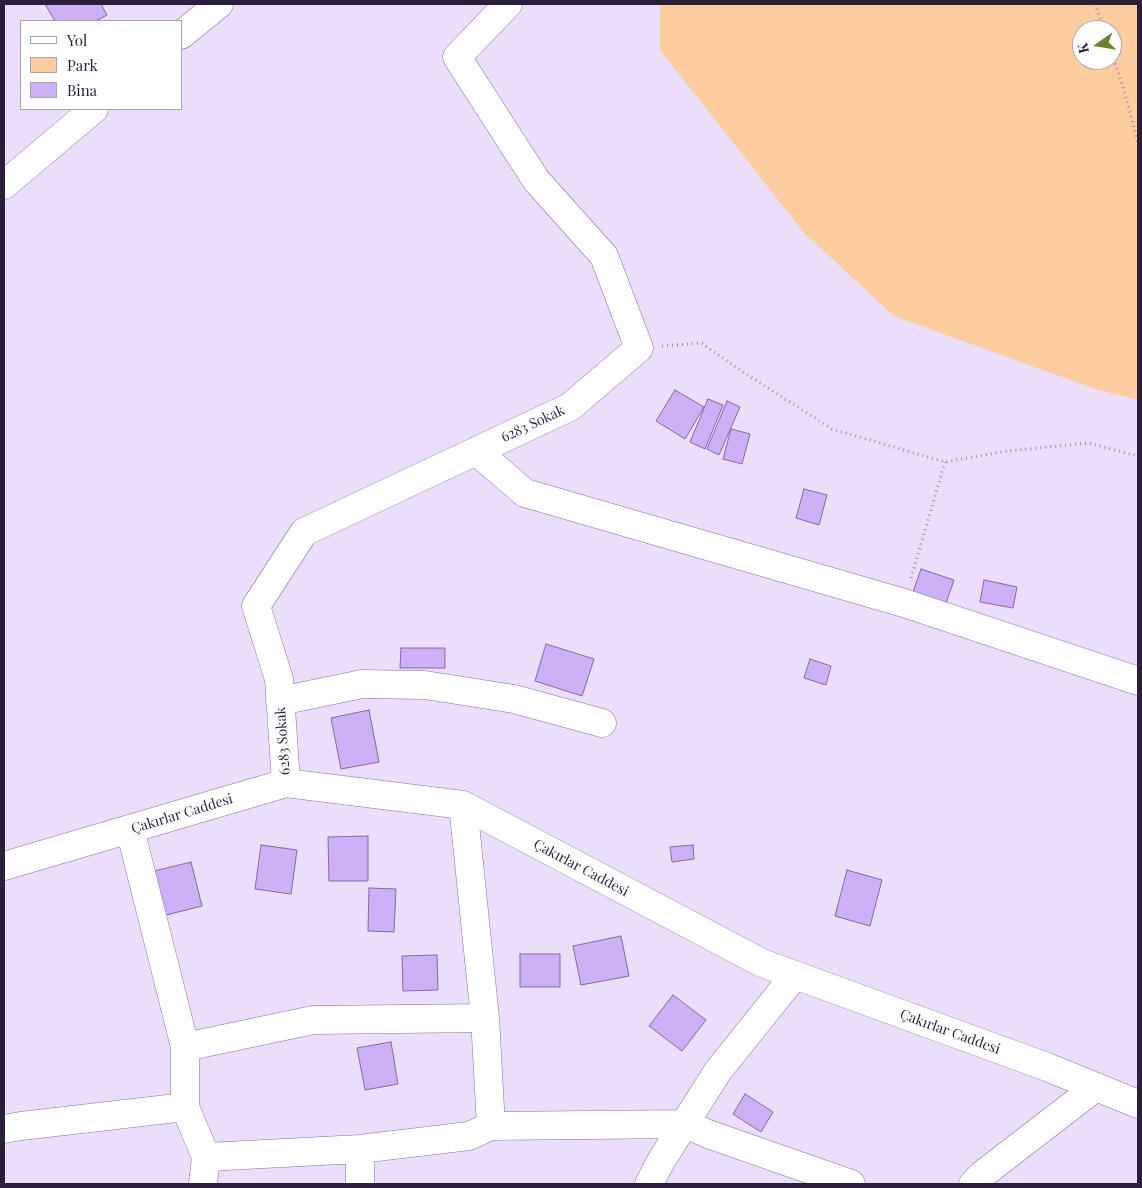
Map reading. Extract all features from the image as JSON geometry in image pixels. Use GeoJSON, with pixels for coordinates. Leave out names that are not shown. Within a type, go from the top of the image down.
{"type":"FeatureCollection","features":[{"type":"Feature","properties":{"kind":"street"},"geometry":{"type":"LineString","coordinates":[[182,34],[219,4]]}},
{"type":"Feature","properties":{"kind":"street"},"geometry":{"type":"LineString","coordinates":[[508,4],[457,57],[536,180],[604,256],[639,348]]}},
{"type":"Feature","properties":{"kind":"street"},"geometry":{"type":"LineString","coordinates":[[4,185],[93,110]]}},
{"type":"Feature","properties":{"kind":"street","name":"6283 Sokak"},"geometry":{"type":"LineString","coordinates":[[286,783],[279,679],[256,606],[304,532],[570,407],[639,348]]}},
{"type":"Feature","properties":{"kind":"street"},"geometry":{"type":"LineString","coordinates":[[476,451],[525,493],[904,603],[1138,681]]}},
{"type":"Feature","properties":{"kind":"street"},"geometry":{"type":"LineString","coordinates":[[280,701],[362,684],[426,685],[514,699],[602,723]]}},
{"type":"Feature","properties":{"kind":"street","name":"Çakırlar Caddesi"},"geometry":{"type":"LineString","coordinates":[[4,866],[286,783],[463,805],[762,963],[1047,1067],[1138,1104]]}},
{"type":"Feature","properties":{"kind":"street"},"geometry":{"type":"LineString","coordinates":[[463,805],[485,1018],[491,1126]]}},
{"type":"Feature","properties":{"kind":"street"},"geometry":{"type":"LineString","coordinates":[[130,829],[185,1047],[185,1107],[206,1157],[203,1184]]}},
{"type":"Feature","properties":{"kind":"street"},"geometry":{"type":"LineString","coordinates":[[649,1184],[718,1071],[796,975]]}},
{"type":"Feature","properties":{"kind":"street"},"geometry":{"type":"LineString","coordinates":[[185,1047],[313,1020],[485,1018]]}},
{"type":"Feature","properties":{"kind":"street"},"geometry":{"type":"LineString","coordinates":[[973,1184],[983,1174],[1096,1087]]}},
{"type":"Feature","properties":{"kind":"street"},"geometry":{"type":"LineString","coordinates":[[4,1129],[185,1107]]}},
{"type":"Feature","properties":{"kind":"street"},"geometry":{"type":"LineString","coordinates":[[206,1157],[360,1149],[469,1136],[491,1126],[685,1124],[708,1134],[851,1184]]}},
{"type":"Feature","properties":{"kind":"street"},"geometry":{"type":"LineString","coordinates":[[360,1149],[360,1184]]}},
{"type":"Feature","properties":{"kind":"path"},"geometry":{"type":"LineString","coordinates":[[1095,4],[1101,20]]}},
{"type":"Feature","properties":{"kind":"path"},"geometry":{"type":"LineString","coordinates":[[1117,70],[1138,143]]}},
{"type":"Feature","properties":{"kind":"path"},"geometry":{"type":"LineString","coordinates":[[639,348],[701,343],[832,429],[946,462],[1007,451],[1088,443],[1138,456]]}},
{"type":"Feature","properties":{"kind":"path"},"geometry":{"type":"LineString","coordinates":[[904,603],[946,462]]}},
{"type":"Feature","properties":{"kind":"green space"},"geometry":{"type":"Polygon","coordinates":[[[660,4],[1138,4],[1138,400],[1095,389],[894,316],[805,234],[660,50],[660,4]]]}},
{"type":"Feature","properties":{"kind":"building"},"geometry":{"type":"Polygon","coordinates":[[[45,4],[101,4],[107,15],[98,20],[54,20],[45,4]]]}},
{"type":"Feature","properties":{"kind":"building"},"geometry":{"type":"Polygon","coordinates":[[[675,390],[704,407],[685,439],[656,421],[675,390]]]}},
{"type":"Feature","properties":{"kind":"building"},"geometry":{"type":"Polygon","coordinates":[[[708,399],[723,405],[705,449],[690,442],[708,399]]]}},
{"type":"Feature","properties":{"kind":"building"},"geometry":{"type":"Polygon","coordinates":[[[727,401],[740,407],[719,455],[707,449],[727,401]]]}},
{"type":"Feature","properties":{"kind":"building"},"geometry":{"type":"Polygon","coordinates":[[[731,429],[750,434],[742,464],[723,459],[731,429]]]}},
{"type":"Feature","properties":{"kind":"building"},"geometry":{"type":"Polygon","coordinates":[[[804,489],[827,495],[819,525],[796,518],[804,489]]]}},
{"type":"Feature","properties":{"kind":"building"},"geometry":{"type":"Polygon","coordinates":[[[921,569],[954,580],[945,606],[912,595],[921,569]]]}},
{"type":"Feature","properties":{"kind":"building"},"geometry":{"type":"Polygon","coordinates":[[[984,580],[1017,587],[1013,608],[980,602],[984,580]]]}},
{"type":"Feature","properties":{"kind":"building"},"geometry":{"type":"Polygon","coordinates":[[[546,644],[594,659],[582,696],[535,681],[546,644]]]}},
{"type":"Feature","properties":{"kind":"building"},"geometry":{"type":"Polygon","coordinates":[[[401,648],[445,648],[445,668],[400,668],[401,648]]]}},
{"type":"Feature","properties":{"kind":"building"},"geometry":{"type":"Polygon","coordinates":[[[810,659],[831,666],[826,685],[804,678],[810,659]]]}},
{"type":"Feature","properties":{"kind":"building"},"geometry":{"type":"Polygon","coordinates":[[[369,710],[379,762],[341,769],[331,718],[369,710]]]}},
{"type":"Feature","properties":{"kind":"building"},"geometry":{"type":"Polygon","coordinates":[[[368,836],[368,881],[329,881],[328,837],[368,836]]]}},
{"type":"Feature","properties":{"kind":"building"},"geometry":{"type":"Polygon","coordinates":[[[261,845],[297,850],[291,894],[255,889],[261,845]]]}},
{"type":"Feature","properties":{"kind":"building"},"geometry":{"type":"Polygon","coordinates":[[[693,845],[694,859],[672,862],[670,847],[693,845]]]}},
{"type":"Feature","properties":{"kind":"building"},"geometry":{"type":"Polygon","coordinates":[[[191,862],[202,906],[162,916],[150,872],[191,862]]]}},
{"type":"Feature","properties":{"kind":"building"},"geometry":{"type":"Polygon","coordinates":[[[847,870],[882,880],[870,926],[835,916],[847,870]]]}},
{"type":"Feature","properties":{"kind":"building"},"geometry":{"type":"Polygon","coordinates":[[[369,888],[396,889],[394,932],[368,931],[369,888]]]}},
{"type":"Feature","properties":{"kind":"building"},"geometry":{"type":"Polygon","coordinates":[[[621,936],[629,976],[581,985],[573,946],[621,936]]]}},
{"type":"Feature","properties":{"kind":"building"},"geometry":{"type":"Polygon","coordinates":[[[520,954],[560,954],[560,987],[520,987],[520,954]]]}},
{"type":"Feature","properties":{"kind":"building"},"geometry":{"type":"Polygon","coordinates":[[[437,955],[438,990],[403,991],[402,956],[437,955]]]}},
{"type":"Feature","properties":{"kind":"building"},"geometry":{"type":"Polygon","coordinates":[[[673,995],[706,1020],[682,1051],[649,1026],[673,995]]]}},
{"type":"Feature","properties":{"kind":"building"},"geometry":{"type":"Polygon","coordinates":[[[391,1042],[398,1084],[365,1090],[357,1048],[391,1042]]]}},
{"type":"Feature","properties":{"kind":"building"},"geometry":{"type":"Polygon","coordinates":[[[745,1094],[773,1112],[761,1132],[733,1114],[745,1094]]]}}]}
